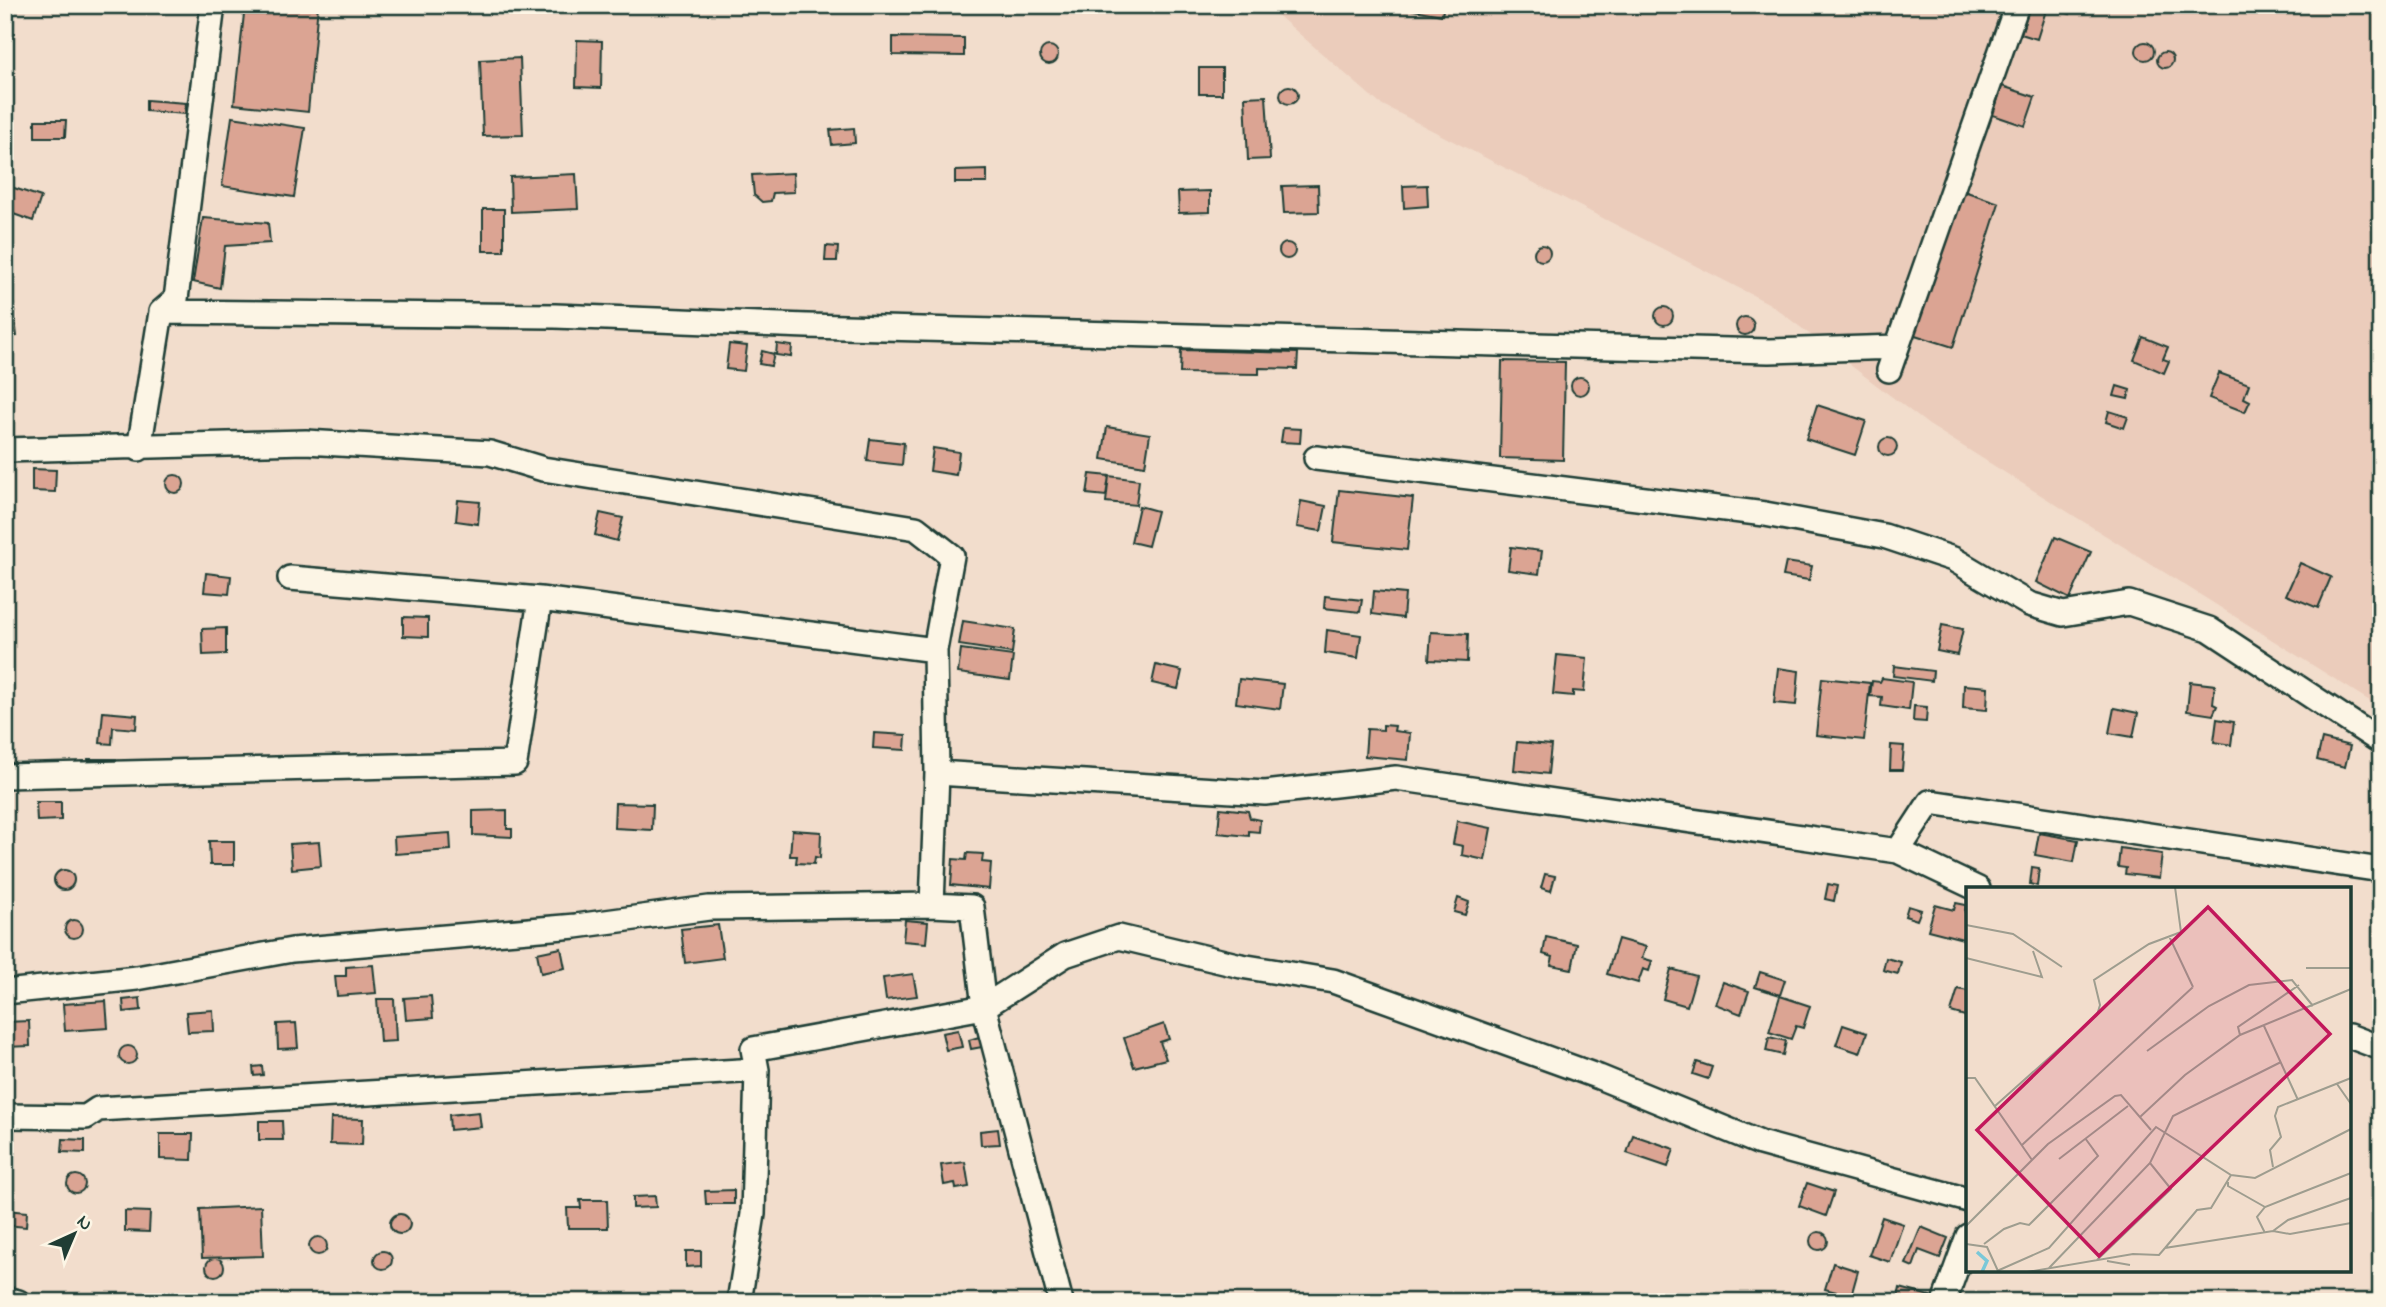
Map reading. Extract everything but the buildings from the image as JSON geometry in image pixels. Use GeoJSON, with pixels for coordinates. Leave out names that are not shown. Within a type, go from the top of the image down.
{"type":"FeatureCollection","features":[{"type":"Feature","properties":{"kind":"street"},"geometry":{"type":"LineString","coordinates":[[139,449],[161,312],[176,299],[213,5]]}},
{"type":"Feature","properties":{"kind":"street"},"geometry":{"type":"LineString","coordinates":[[1889,370],[2017,5]]}},
{"type":"Feature","properties":{"kind":"street"},"geometry":{"type":"LineString","coordinates":[[161,312],[694,319],[807,326],[1755,350],[1897,347]]}},
{"type":"Feature","properties":{"kind":"street"},"geometry":{"type":"LineString","coordinates":[[5,450],[139,449],[306,442],[490,453],[543,469],[916,528],[952,556],[935,650],[937,773],[932,905]]}},
{"type":"Feature","properties":{"kind":"street"},"geometry":{"type":"LineString","coordinates":[[1316,458],[1765,514],[1884,536],[1953,559],[2029,604],[2063,614],[2129,603],[2209,629],[2381,742]]}},
{"type":"Feature","properties":{"kind":"street"},"geometry":{"type":"LineString","coordinates":[[290,578],[540,600],[935,650]]}},
{"type":"Feature","properties":{"kind":"street"},"geometry":{"type":"LineString","coordinates":[[5,776],[514,764],[540,600]]}},
{"type":"Feature","properties":{"kind":"street"},"geometry":{"type":"LineString","coordinates":[[937,773],[1265,793],[1396,778],[1898,851],[1974,887]]}},
{"type":"Feature","properties":{"kind":"street"},"geometry":{"type":"LineString","coordinates":[[1898,851],[1930,802],[2381,870]]}},
{"type":"Feature","properties":{"kind":"street"},"geometry":{"type":"LineString","coordinates":[[5,992],[137,978],[292,950],[576,926],[709,908],[932,905],[972,907],[984,1007],[1061,1302]]}},
{"type":"Feature","properties":{"kind":"street"},"geometry":{"type":"LineString","coordinates":[[739,1302],[753,1214],[757,1070],[753,1049],[984,1007],[1065,955],[1119,937],[1241,966],[1333,981],[1599,1077],[1760,1143],[1966,1199]]}},
{"type":"Feature","properties":{"kind":"street"},"geometry":{"type":"LineString","coordinates":[[2351,1037],[2381,1048]]}},
{"type":"Feature","properties":{"kind":"street"},"geometry":{"type":"LineString","coordinates":[[5,1116],[86,1117],[97,1109],[757,1070]]}},
{"type":"Feature","properties":{"kind":"street"},"geometry":{"type":"LineString","coordinates":[[1944,1302],[1966,1242]]}},
{"type":"Feature","properties":{"kind":"street"},"geometry":{"type":"LineString","coordinates":[[5,1299],[18,1302]]}},
{"type":"Feature","properties":{"kind":"shaded area"},"geometry":{"type":"Polygon","coordinates":[[[1266,5],[2381,5],[2381,708],[1929,425],[1770,304],[1379,103],[1266,5]]]}}]}
